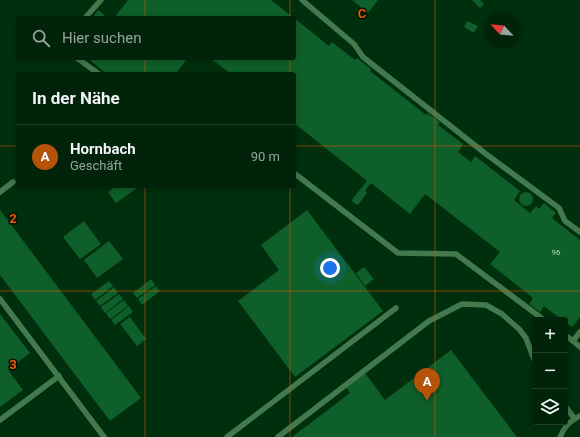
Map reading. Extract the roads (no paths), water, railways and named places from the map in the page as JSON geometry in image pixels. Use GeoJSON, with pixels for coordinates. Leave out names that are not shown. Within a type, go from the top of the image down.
{"type":"FeatureCollection","features":[{"type":"Feature","properties":{"kind":"lane"},"geometry":{"type":"LineString","coordinates":[[87,16],[101,0]]}},
{"type":"Feature","properties":{"kind":"lane"},"geometry":{"type":"LineString","coordinates":[[302,0],[354,44],[363,57],[486,154],[559,208],[564,221],[580,232]]}},
{"type":"Feature","properties":{"kind":"lane"},"geometry":{"type":"LineString","coordinates":[[80,60],[96,72]]}},
{"type":"Feature","properties":{"kind":"lane"},"geometry":{"type":"LineString","coordinates":[[296,175],[398,253],[456,254],[540,317]]}},
{"type":"Feature","properties":{"kind":"lane"},"geometry":{"type":"LineString","coordinates":[[0,192],[13,182]]}},
{"type":"Feature","properties":{"kind":"lane"},"geometry":{"type":"LineString","coordinates":[[0,299],[104,437]]}},
{"type":"Feature","properties":{"kind":"lane"},"geometry":{"type":"LineString","coordinates":[[278,437],[429,321],[462,304],[486,305],[502,314],[519,329],[526,338],[532,354]]}},
{"type":"Feature","properties":{"kind":"lane"},"geometry":{"type":"LineString","coordinates":[[227,437],[396,308]]}},
{"type":"Feature","properties":{"kind":"lane"},"geometry":{"type":"LineString","coordinates":[[573,341],[580,332]]}},
{"type":"Feature","properties":{"kind":"lane"},"geometry":{"type":"LineString","coordinates":[[568,337],[580,347]]}},
{"type":"Feature","properties":{"kind":"lane"},"geometry":{"type":"LineString","coordinates":[[0,420],[59,376]]}},
{"type":"Feature","properties":{"kind":"lane"},"geometry":{"type":"LineString","coordinates":[[560,437],[567,425],[577,417],[568,409]]}},
{"type":"Feature","properties":{"kind":"place","name":"Hornbach"},"geometry":{"type":"Point","coordinates":[427,401]}}]}
